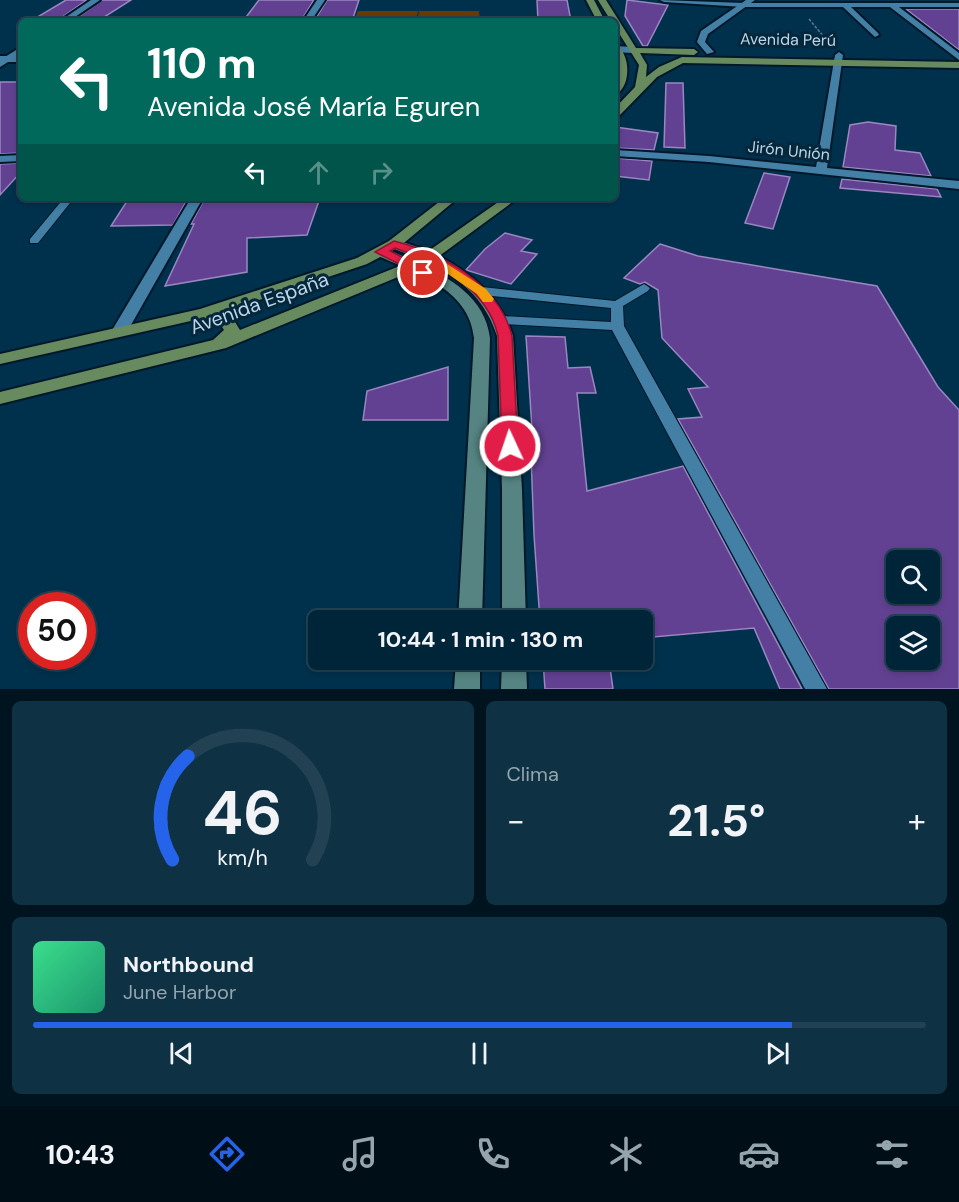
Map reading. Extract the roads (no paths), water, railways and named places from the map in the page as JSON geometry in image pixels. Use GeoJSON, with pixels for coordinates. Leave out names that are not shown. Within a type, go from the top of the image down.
{"type":"FeatureCollection","features":[{"type":"Feature","properties":{"kind":"main road"},"geometry":{"type":"LineString","coordinates":[[590,0],[599,18]]}},
{"type":"Feature","properties":{"kind":"main road"},"geometry":{"type":"LineString","coordinates":[[602,0],[613,18]]}},
{"type":"Feature","properties":{"kind":"main road"},"geometry":{"type":"LineString","coordinates":[[618,26],[643,65],[640,89],[618,111]]}},
{"type":"Feature","properties":{"kind":"main road","name":"Avenida Perú"},"geometry":{"type":"LineString","coordinates":[[632,50],[959,65]]}},
{"type":"Feature","properties":{"kind":"main road"},"geometry":{"type":"LineString","coordinates":[[618,54],[624,64],[621,86],[618,89]]}},
{"type":"Feature","properties":{"kind":"main road","name":"Avenida Perú"},"geometry":{"type":"LineString","coordinates":[[640,89],[668,64],[682,60],[959,58]]}},
{"type":"Feature","properties":{"kind":"main road","name":"Avenida España"},"geometry":{"type":"LineString","coordinates":[[0,358],[204,313],[362,261],[388,248],[448,201]]}},
{"type":"Feature","properties":{"kind":"main road","name":"Avenida España"},"geometry":{"type":"LineString","coordinates":[[0,398],[219,344],[412,267],[431,257],[508,201]]}},
{"type":"Feature","properties":{"kind":"main road"},"geometry":{"type":"LineString","coordinates":[[388,248],[431,257],[482,291],[501,320],[505,336],[512,490],[514,610]]}},
{"type":"Feature","properties":{"kind":"main road"},"geometry":{"type":"LineString","coordinates":[[388,248],[412,267],[468,301],[478,317],[482,338],[470,610]]}},
{"type":"Feature","properties":{"kind":"main road"},"geometry":{"type":"LineString","coordinates":[[204,313],[224,317],[232,330],[219,344]]}},
{"type":"Feature","properties":{"kind":"main road"},"geometry":{"type":"LineString","coordinates":[[467,689],[468,670]]}},
{"type":"Feature","properties":{"kind":"main road"},"geometry":{"type":"LineString","coordinates":[[514,670],[514,689]]}},
{"type":"Feature","properties":{"kind":"street"},"geometry":{"type":"LineString","coordinates":[[69,18],[96,0]]}},
{"type":"Feature","properties":{"kind":"street"},"geometry":{"type":"LineString","coordinates":[[309,18],[321,0]]}},
{"type":"Feature","properties":{"kind":"street"},"geometry":{"type":"LineString","coordinates":[[664,0],[846,7],[959,4]]}},
{"type":"Feature","properties":{"kind":"street"},"geometry":{"type":"LineString","coordinates":[[953,0],[959,4]]}},
{"type":"Feature","properties":{"kind":"street"},"geometry":{"type":"LineString","coordinates":[[710,52],[701,42],[704,33],[748,2]]}},
{"type":"Feature","properties":{"kind":"street"},"geometry":{"type":"LineString","coordinates":[[893,6],[959,58]]}},
{"type":"Feature","properties":{"kind":"street"},"geometry":{"type":"LineString","coordinates":[[846,7],[875,35]]}},
{"type":"Feature","properties":{"kind":"street","name":"Avenida Perú"},"geometry":{"type":"LineString","coordinates":[[618,49],[632,50]]}},
{"type":"Feature","properties":{"kind":"street"},"geometry":{"type":"LineString","coordinates":[[3,61],[18,52]]}},
{"type":"Feature","properties":{"kind":"street"},"geometry":{"type":"LineString","coordinates":[[3,61],[18,59]]}},
{"type":"Feature","properties":{"kind":"street"},"geometry":{"type":"LineString","coordinates":[[821,170],[839,59]]}},
{"type":"Feature","properties":{"kind":"street","name":"Jirón Unión"},"geometry":{"type":"LineString","coordinates":[[618,153],[709,159],[959,185]]}},
{"type":"Feature","properties":{"kind":"street"},"geometry":{"type":"LineString","coordinates":[[0,159],[18,158]]}},
{"type":"Feature","properties":{"kind":"street"},"geometry":{"type":"LineString","coordinates":[[119,332],[195,201]]}},
{"type":"Feature","properties":{"kind":"lane"},"geometry":{"type":"LineString","coordinates":[[34,241],[67,201]]}},
{"type":"Feature","properties":{"kind":"lane"},"geometry":{"type":"LineString","coordinates":[[482,291],[617,305],[644,288]]}},
{"type":"Feature","properties":{"kind":"lane"},"geometry":{"type":"LineString","coordinates":[[617,305],[617,326],[816,689]]}},
{"type":"Feature","properties":{"kind":"lane"},"geometry":{"type":"LineString","coordinates":[[501,320],[617,326]]}}]}
